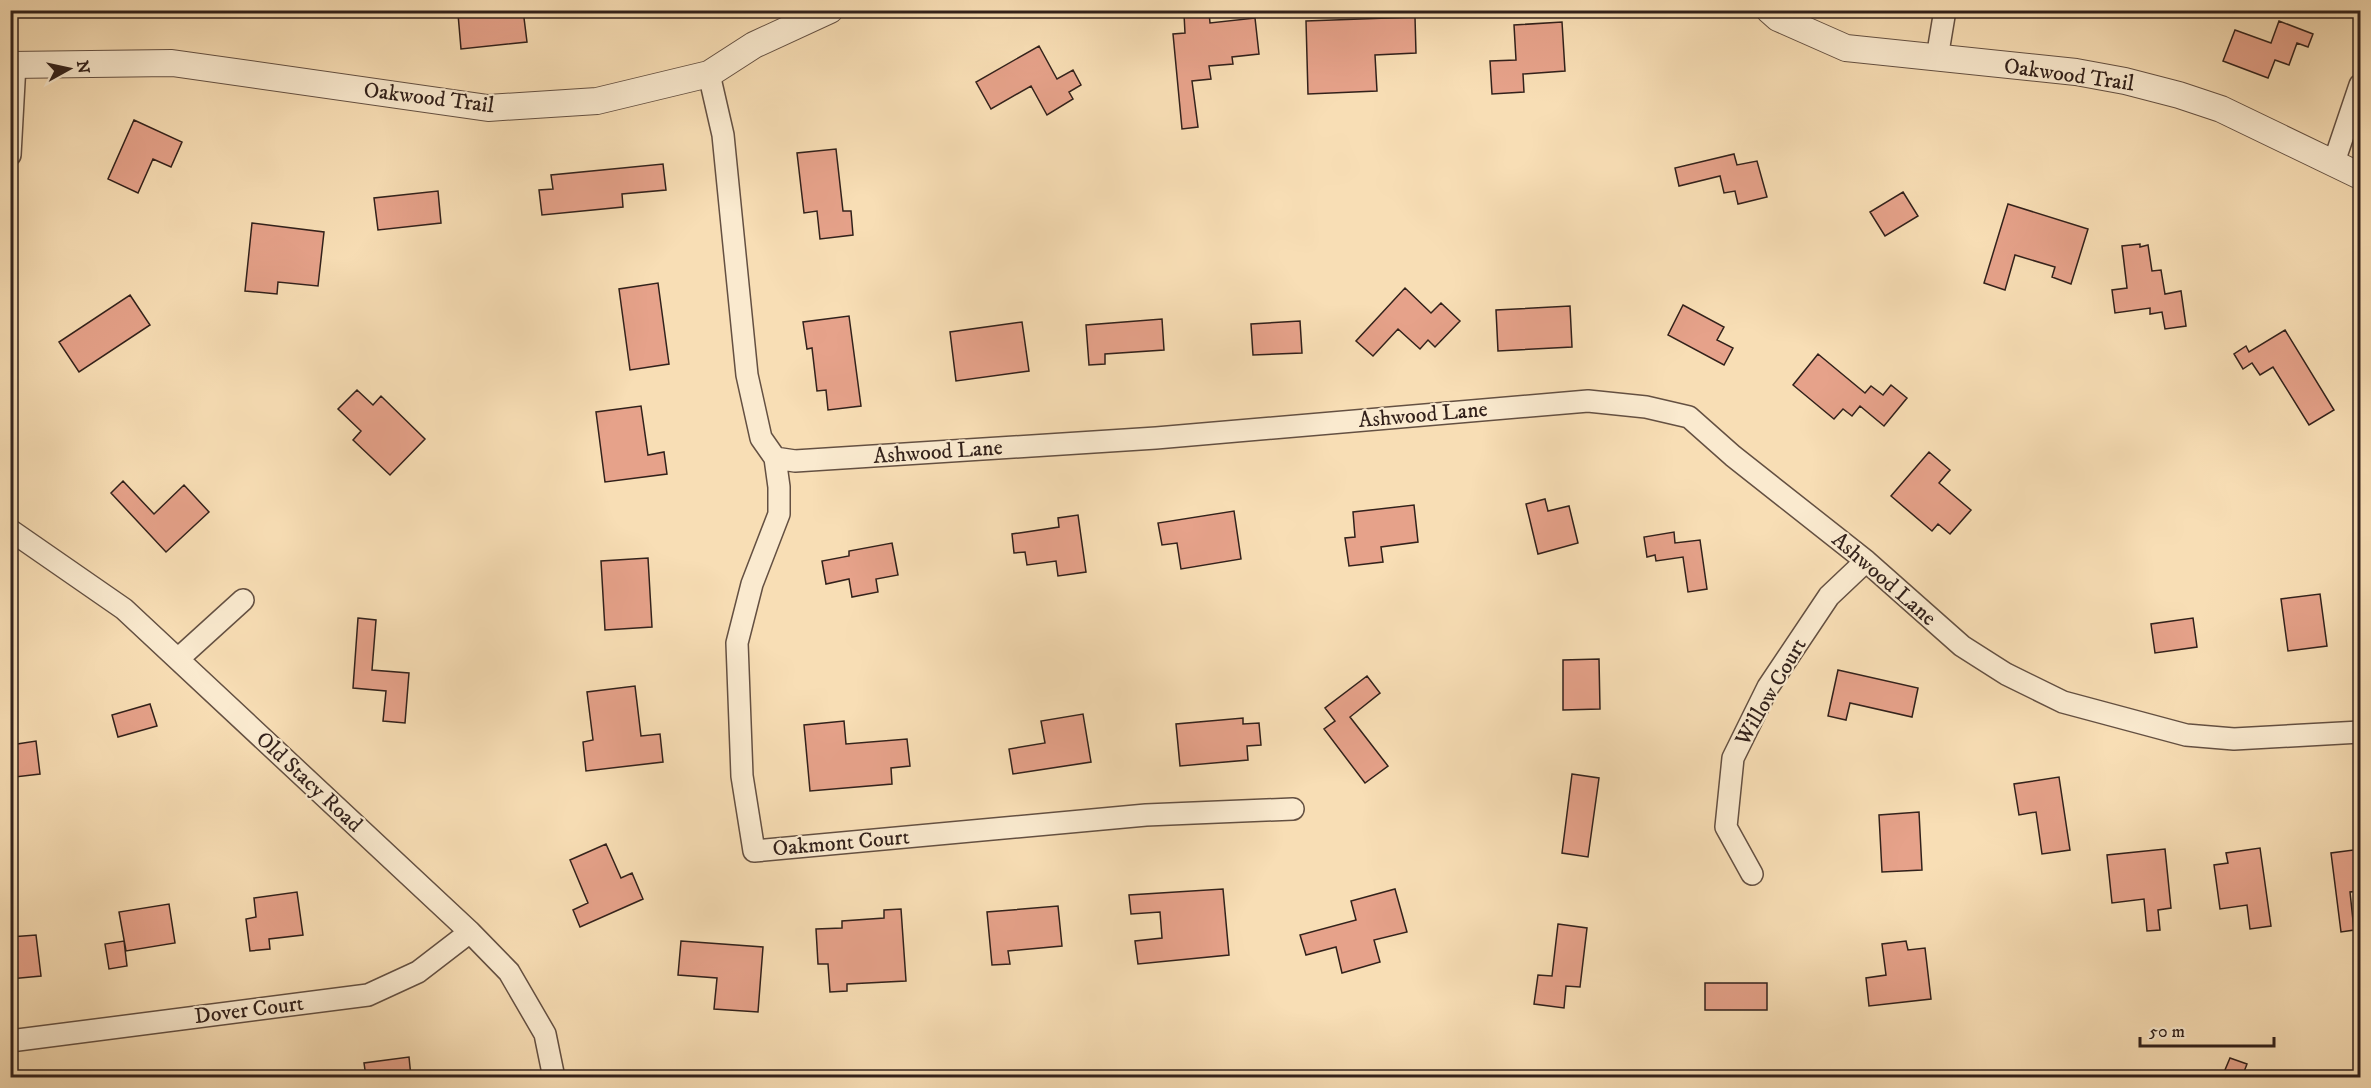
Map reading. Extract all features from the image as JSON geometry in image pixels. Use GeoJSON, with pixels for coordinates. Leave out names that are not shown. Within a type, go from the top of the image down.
{"type":"FeatureCollection","features":[{"type":"Feature","properties":{"kind":"street","name":"Oakwood Trail"},"geometry":{"type":"LineString","coordinates":[[13,64],[172,63],[488,108],[597,101],[709,74],[754,45],[831,10]]}},
{"type":"Feature","properties":{"kind":"street","name":"Oakwood Trail"},"geometry":{"type":"LineString","coordinates":[[1768,10],[1778,18],[1846,48],[2076,72],[2125,81],[2179,95],[2221,109],[2361,176]]}},
{"type":"Feature","properties":{"kind":"street"},"geometry":{"type":"LineString","coordinates":[[1937,58],[1945,10]]}},
{"type":"Feature","properties":{"kind":"street"},"geometry":{"type":"LineString","coordinates":[[10,155],[13,64]]}},
{"type":"Feature","properties":{"kind":"street"},"geometry":{"type":"LineString","coordinates":[[709,74],[723,135],[747,375],[761,438],[775,458]]}},
{"type":"Feature","properties":{"kind":"street"},"geometry":{"type":"LineString","coordinates":[[2334,162],[2361,85]]}},
{"type":"Feature","properties":{"kind":"street","name":"Ashwood Lane"},"geometry":{"type":"LineString","coordinates":[[775,458],[795,461],[1156,438],[1588,401],[1646,407],[1689,417],[1733,456],[1866,561],[1962,646],[2007,674],[2062,702],[2186,735],[2234,739],[2361,732]]}},
{"type":"Feature","properties":{"kind":"street","name":"Oakmont Court"},"geometry":{"type":"LineString","coordinates":[[775,458],[779,487],[779,514],[752,584],[737,643],[741,776],[754,851],[1146,815],[1293,809]]}},
{"type":"Feature","properties":{"kind":"street","name":"Old Stacy Road"},"geometry":{"type":"LineString","coordinates":[[10,530],[124,609],[470,932],[509,972],[545,1034],[554,1077]]}},
{"type":"Feature","properties":{"kind":"street","name":"Willow Court"},"geometry":{"type":"LineString","coordinates":[[1752,874],[1726,827],[1733,758],[1768,687],[1829,596],[1866,561]]}},
{"type":"Feature","properties":{"kind":"street"},"geometry":{"type":"LineString","coordinates":[[178,659],[243,600]]}},
{"type":"Feature","properties":{"kind":"street","name":"Dover Court"},"geometry":{"type":"LineString","coordinates":[[10,1041],[368,995],[418,972],[470,932]]}},
{"type":"Feature","properties":{"kind":"building"},"geometry":{"type":"Polygon","coordinates":[[[523,10],[527,42],[461,49],[458,14],[523,10]]]}},
{"type":"Feature","properties":{"kind":"building"},"geometry":{"type":"Polygon","coordinates":[[[1209,12],[1210,23],[1255,18],[1259,54],[1232,57],[1233,64],[1209,66],[1211,79],[1192,81],[1198,127],[1182,129],[1173,34],[1185,33],[1184,14],[1209,12]]]}},
{"type":"Feature","properties":{"kind":"building"},"geometry":{"type":"Polygon","coordinates":[[[1415,17],[1416,53],[1375,55],[1377,91],[1308,94],[1306,21],[1415,17]]]}},
{"type":"Feature","properties":{"kind":"building"},"geometry":{"type":"Polygon","coordinates":[[[2279,21],[2313,34],[2308,47],[2297,43],[2289,65],[2275,60],[2268,78],[2223,61],[2235,30],[2271,43],[2279,21]]]}},
{"type":"Feature","properties":{"kind":"building"},"geometry":{"type":"Polygon","coordinates":[[[1562,22],[1565,71],[1523,74],[1524,92],[1492,94],[1490,61],[1516,60],[1514,25],[1562,22]]]}},
{"type":"Feature","properties":{"kind":"building"},"geometry":{"type":"Polygon","coordinates":[[[1039,46],[1057,79],[1073,70],[1081,85],[1069,92],[1073,99],[1047,115],[1031,86],[991,109],[976,82],[1039,46]]]}},
{"type":"Feature","properties":{"kind":"building"},"geometry":{"type":"Polygon","coordinates":[[[134,120],[182,142],[171,167],[153,159],[138,193],[108,179],[134,120]]]}},
{"type":"Feature","properties":{"kind":"building"},"geometry":{"type":"Polygon","coordinates":[[[836,149],[843,211],[851,211],[853,235],[820,239],[817,211],[804,213],[797,153],[836,149]]]}},
{"type":"Feature","properties":{"kind":"building"},"geometry":{"type":"Polygon","coordinates":[[[1734,154],[1737,165],[1757,161],[1767,197],[1738,204],[1735,191],[1724,193],[1720,176],[1679,186],[1675,168],[1734,154]]]}},
{"type":"Feature","properties":{"kind":"building"},"geometry":{"type":"Polygon","coordinates":[[[663,164],[666,190],[622,194],[623,207],[542,215],[539,190],[553,189],[551,175],[663,164]]]}},
{"type":"Feature","properties":{"kind":"building"},"geometry":{"type":"Polygon","coordinates":[[[438,191],[441,223],[378,230],[374,198],[438,191]]]}},
{"type":"Feature","properties":{"kind":"building"},"geometry":{"type":"Polygon","coordinates":[[[1903,192],[1918,216],[1885,236],[1870,212],[1903,192]]]}},
{"type":"Feature","properties":{"kind":"building"},"geometry":{"type":"Polygon","coordinates":[[[2008,204],[2088,229],[2071,284],[2052,277],[2055,267],[2015,255],[2005,290],[1984,283],[2008,204]]]}},
{"type":"Feature","properties":{"kind":"building"},"geometry":{"type":"Polygon","coordinates":[[[252,223],[324,232],[318,286],[278,282],[277,294],[245,291],[252,223]]]}},
{"type":"Feature","properties":{"kind":"building"},"geometry":{"type":"Polygon","coordinates":[[[2140,244],[2140,247],[2148,245],[2152,271],[2161,270],[2165,294],[2181,291],[2186,326],[2165,329],[2162,312],[2150,314],[2150,308],[2115,313],[2112,290],[2127,288],[2122,246],[2140,244]]]}},
{"type":"Feature","properties":{"kind":"building"},"geometry":{"type":"Polygon","coordinates":[[[658,283],[669,364],[630,370],[619,289],[658,283]]]}},
{"type":"Feature","properties":{"kind":"building"},"geometry":{"type":"Polygon","coordinates":[[[1405,288],[1431,313],[1441,303],[1460,321],[1435,347],[1428,340],[1420,349],[1398,329],[1373,356],[1356,341],[1405,288]]]}},
{"type":"Feature","properties":{"kind":"building"},"geometry":{"type":"Polygon","coordinates":[[[130,295],[150,325],[79,372],[59,342],[130,295]]]}},
{"type":"Feature","properties":{"kind":"building"},"geometry":{"type":"Polygon","coordinates":[[[1683,305],[1724,327],[1717,340],[1733,348],[1724,365],[1668,335],[1683,305]]]}},
{"type":"Feature","properties":{"kind":"building"},"geometry":{"type":"Polygon","coordinates":[[[1570,306],[1572,347],[1498,351],[1496,310],[1570,306]]]}},
{"type":"Feature","properties":{"kind":"building"},"geometry":{"type":"Polygon","coordinates":[[[849,316],[861,406],[828,410],[826,390],[817,391],[812,348],[807,349],[803,322],[849,316]]]}},
{"type":"Feature","properties":{"kind":"building"},"geometry":{"type":"Polygon","coordinates":[[[1162,319],[1164,350],[1105,354],[1105,364],[1089,365],[1086,325],[1162,319]]]}},
{"type":"Feature","properties":{"kind":"building"},"geometry":{"type":"Polygon","coordinates":[[[1300,321],[1302,353],[1253,355],[1251,324],[1300,321]]]}},
{"type":"Feature","properties":{"kind":"building"},"geometry":{"type":"Polygon","coordinates":[[[1022,322],[1029,371],[956,381],[950,332],[1022,322]]]}},
{"type":"Feature","properties":{"kind":"building"},"geometry":{"type":"Polygon","coordinates":[[[2285,330],[2334,410],[2309,425],[2273,367],[2260,375],[2252,363],[2243,369],[2234,354],[2246,346],[2249,352],[2285,330]]]}},
{"type":"Feature","properties":{"kind":"building"},"geometry":{"type":"Polygon","coordinates":[[[1818,354],[1865,393],[1871,386],[1883,395],[1891,385],[1907,398],[1884,426],[1860,406],[1852,416],[1843,409],[1834,419],[1793,385],[1818,354]]]}},
{"type":"Feature","properties":{"kind":"building"},"geometry":{"type":"Polygon","coordinates":[[[357,390],[373,405],[381,396],[425,439],[390,475],[353,440],[361,431],[338,409],[357,390]]]}},
{"type":"Feature","properties":{"kind":"building"},"geometry":{"type":"Polygon","coordinates":[[[641,406],[648,455],[664,452],[667,474],[605,482],[596,412],[641,406]]]}},
{"type":"Feature","properties":{"kind":"building"},"geometry":{"type":"Polygon","coordinates":[[[1929,452],[1950,470],[1939,483],[1971,510],[1950,534],[1938,524],[1932,531],[1891,496],[1929,452]]]}},
{"type":"Feature","properties":{"kind":"building"},"geometry":{"type":"Polygon","coordinates":[[[123,481],[154,514],[184,485],[209,512],[166,552],[111,493],[123,481]]]}},
{"type":"Feature","properties":{"kind":"building"},"geometry":{"type":"Polygon","coordinates":[[[1545,499],[1548,511],[1569,506],[1578,543],[1538,554],[1526,504],[1545,499]]]}},
{"type":"Feature","properties":{"kind":"building"},"geometry":{"type":"Polygon","coordinates":[[[1414,505],[1418,542],[1381,547],[1383,562],[1349,566],[1345,538],[1355,537],[1353,512],[1414,505]]]}},
{"type":"Feature","properties":{"kind":"building"},"geometry":{"type":"Polygon","coordinates":[[[1234,511],[1241,559],[1181,569],[1177,543],[1162,545],[1158,523],[1234,511]]]}},
{"type":"Feature","properties":{"kind":"building"},"geometry":{"type":"Polygon","coordinates":[[[1078,515],[1086,572],[1058,576],[1056,561],[1027,565],[1025,552],[1014,553],[1012,534],[1059,527],[1058,518],[1078,515]]]}},
{"type":"Feature","properties":{"kind":"building"},"geometry":{"type":"Polygon","coordinates":[[[1674,532],[1675,543],[1700,540],[1707,589],[1688,592],[1683,557],[1656,561],[1655,555],[1647,557],[1644,537],[1674,532]]]}},
{"type":"Feature","properties":{"kind":"building"},"geometry":{"type":"Polygon","coordinates":[[[892,543],[898,575],[876,579],[878,592],[852,597],[849,579],[826,584],[822,561],[849,556],[849,551],[892,543]]]}},
{"type":"Feature","properties":{"kind":"building"},"geometry":{"type":"Polygon","coordinates":[[[648,558],[652,627],[605,630],[601,561],[648,558]]]}},
{"type":"Feature","properties":{"kind":"building"},"geometry":{"type":"Polygon","coordinates":[[[2320,594],[2327,646],[2288,651],[2281,599],[2320,594]]]}},
{"type":"Feature","properties":{"kind":"building"},"geometry":{"type":"Polygon","coordinates":[[[358,618],[376,620],[372,670],[409,673],[405,723],[383,721],[386,691],[353,688],[358,618]]]}},
{"type":"Feature","properties":{"kind":"building"},"geometry":{"type":"Polygon","coordinates":[[[2193,618],[2197,647],[2155,653],[2151,624],[2193,618]]]}},
{"type":"Feature","properties":{"kind":"building"},"geometry":{"type":"Polygon","coordinates":[[[1599,659],[1600,709],[1563,710],[1563,660],[1599,659]]]}},
{"type":"Feature","properties":{"kind":"building"},"geometry":{"type":"Polygon","coordinates":[[[1838,670],[1918,688],[1912,717],[1850,703],[1846,720],[1828,716],[1838,670]]]}},
{"type":"Feature","properties":{"kind":"building"},"geometry":{"type":"Polygon","coordinates":[[[1367,676],[1380,693],[1350,717],[1388,766],[1365,783],[1324,729],[1335,721],[1325,708],[1367,676]]]}},
{"type":"Feature","properties":{"kind":"building"},"geometry":{"type":"Polygon","coordinates":[[[635,686],[641,736],[660,734],[663,762],[586,771],[583,742],[593,740],[587,692],[635,686]]]}},
{"type":"Feature","properties":{"kind":"building"},"geometry":{"type":"Polygon","coordinates":[[[150,704],[157,726],[118,737],[112,715],[150,704]]]}},
{"type":"Feature","properties":{"kind":"building"},"geometry":{"type":"Polygon","coordinates":[[[1083,714],[1091,762],[1013,774],[1009,749],[1045,743],[1041,721],[1083,714]]]}},
{"type":"Feature","properties":{"kind":"building"},"geometry":{"type":"Polygon","coordinates":[[[1243,718],[1243,724],[1259,723],[1261,745],[1247,746],[1248,760],[1180,766],[1176,724],[1243,718]]]}},
{"type":"Feature","properties":{"kind":"building"},"geometry":{"type":"Polygon","coordinates":[[[844,721],[846,744],[907,739],[910,766],[891,768],[892,784],[810,791],[804,725],[844,721]]]}},
{"type":"Feature","properties":{"kind":"building"},"geometry":{"type":"Polygon","coordinates":[[[36,741],[40,774],[15,777],[11,745],[36,741]]]}},
{"type":"Feature","properties":{"kind":"building"},"geometry":{"type":"Polygon","coordinates":[[[1572,774],[1599,778],[1588,857],[1562,853],[1572,774]]]}},
{"type":"Feature","properties":{"kind":"building"},"geometry":{"type":"Polygon","coordinates":[[[2059,777],[2070,850],[2042,854],[2036,812],[2019,815],[2014,784],[2059,777]]]}},
{"type":"Feature","properties":{"kind":"building"},"geometry":{"type":"Polygon","coordinates":[[[1919,812],[1922,870],[1882,872],[1879,815],[1919,812]]]}},
{"type":"Feature","properties":{"kind":"building"},"geometry":{"type":"Polygon","coordinates":[[[606,844],[621,878],[632,873],[643,899],[580,927],[573,910],[588,903],[570,860],[606,844]]]}},
{"type":"Feature","properties":{"kind":"building"},"geometry":{"type":"Polygon","coordinates":[[[2260,848],[2271,926],[2250,929],[2247,905],[2220,909],[2214,865],[2228,863],[2226,853],[2260,848]]]}},
{"type":"Feature","properties":{"kind":"building"},"geometry":{"type":"Polygon","coordinates":[[[2165,849],[2171,908],[2158,910],[2160,930],[2147,931],[2144,899],[2112,903],[2107,855],[2165,849]]]}},
{"type":"Feature","properties":{"kind":"building"},"geometry":{"type":"Polygon","coordinates":[[[2361,849],[2361,891],[2350,892],[2354,930],[2341,932],[2331,853],[2361,849]]]}},
{"type":"Feature","properties":{"kind":"building"},"geometry":{"type":"Polygon","coordinates":[[[1223,889],[1229,955],[1138,964],[1135,941],[1162,938],[1160,912],[1131,914],[1129,895],[1223,889]]]}},
{"type":"Feature","properties":{"kind":"building"},"geometry":{"type":"Polygon","coordinates":[[[1395,889],[1407,932],[1374,940],[1380,962],[1342,973],[1336,947],[1306,955],[1300,935],[1356,920],[1351,901],[1395,889]]]}},
{"type":"Feature","properties":{"kind":"building"},"geometry":{"type":"Polygon","coordinates":[[[297,892],[303,935],[269,939],[270,949],[250,951],[246,919],[256,917],[254,898],[297,892]]]}},
{"type":"Feature","properties":{"kind":"building"},"geometry":{"type":"Polygon","coordinates":[[[169,904],[175,943],[126,951],[119,912],[169,904]]]}},
{"type":"Feature","properties":{"kind":"building"},"geometry":{"type":"Polygon","coordinates":[[[1058,906],[1062,946],[1008,951],[1010,964],[992,965],[987,912],[1058,906]]]}},
{"type":"Feature","properties":{"kind":"building"},"geometry":{"type":"Polygon","coordinates":[[[901,909],[906,981],[847,984],[847,991],[830,992],[828,964],[818,964],[816,929],[842,928],[842,921],[884,918],[884,910],[901,909]]]}},
{"type":"Feature","properties":{"kind":"building"},"geometry":{"type":"Polygon","coordinates":[[[1558,924],[1587,928],[1580,987],[1566,986],[1564,1008],[1534,1004],[1538,975],[1552,976],[1558,924]]]}},
{"type":"Feature","properties":{"kind":"building"},"geometry":{"type":"Polygon","coordinates":[[[36,935],[41,976],[10,979],[10,937],[36,935]]]}},
{"type":"Feature","properties":{"kind":"building"},"geometry":{"type":"Polygon","coordinates":[[[124,941],[127,966],[109,969],[105,944],[124,941]]]}},
{"type":"Feature","properties":{"kind":"building"},"geometry":{"type":"Polygon","coordinates":[[[681,941],[763,947],[758,1012],[714,1009],[717,978],[678,975],[681,941]]]}},
{"type":"Feature","properties":{"kind":"building"},"geometry":{"type":"Polygon","coordinates":[[[1906,941],[1908,950],[1925,948],[1931,999],[1869,1006],[1866,978],[1886,975],[1882,944],[1906,941]]]}},
{"type":"Feature","properties":{"kind":"building"},"geometry":{"type":"Polygon","coordinates":[[[1705,983],[1767,983],[1767,1010],[1705,1010],[1705,983]]]}},
{"type":"Feature","properties":{"kind":"building"},"geometry":{"type":"Polygon","coordinates":[[[409,1057],[411,1077],[366,1077],[364,1063],[409,1057]]]}},
{"type":"Feature","properties":{"kind":"building"},"geometry":{"type":"Polygon","coordinates":[[[2230,1058],[2247,1064],[2242,1077],[2222,1077],[2230,1058]]]}}]}
